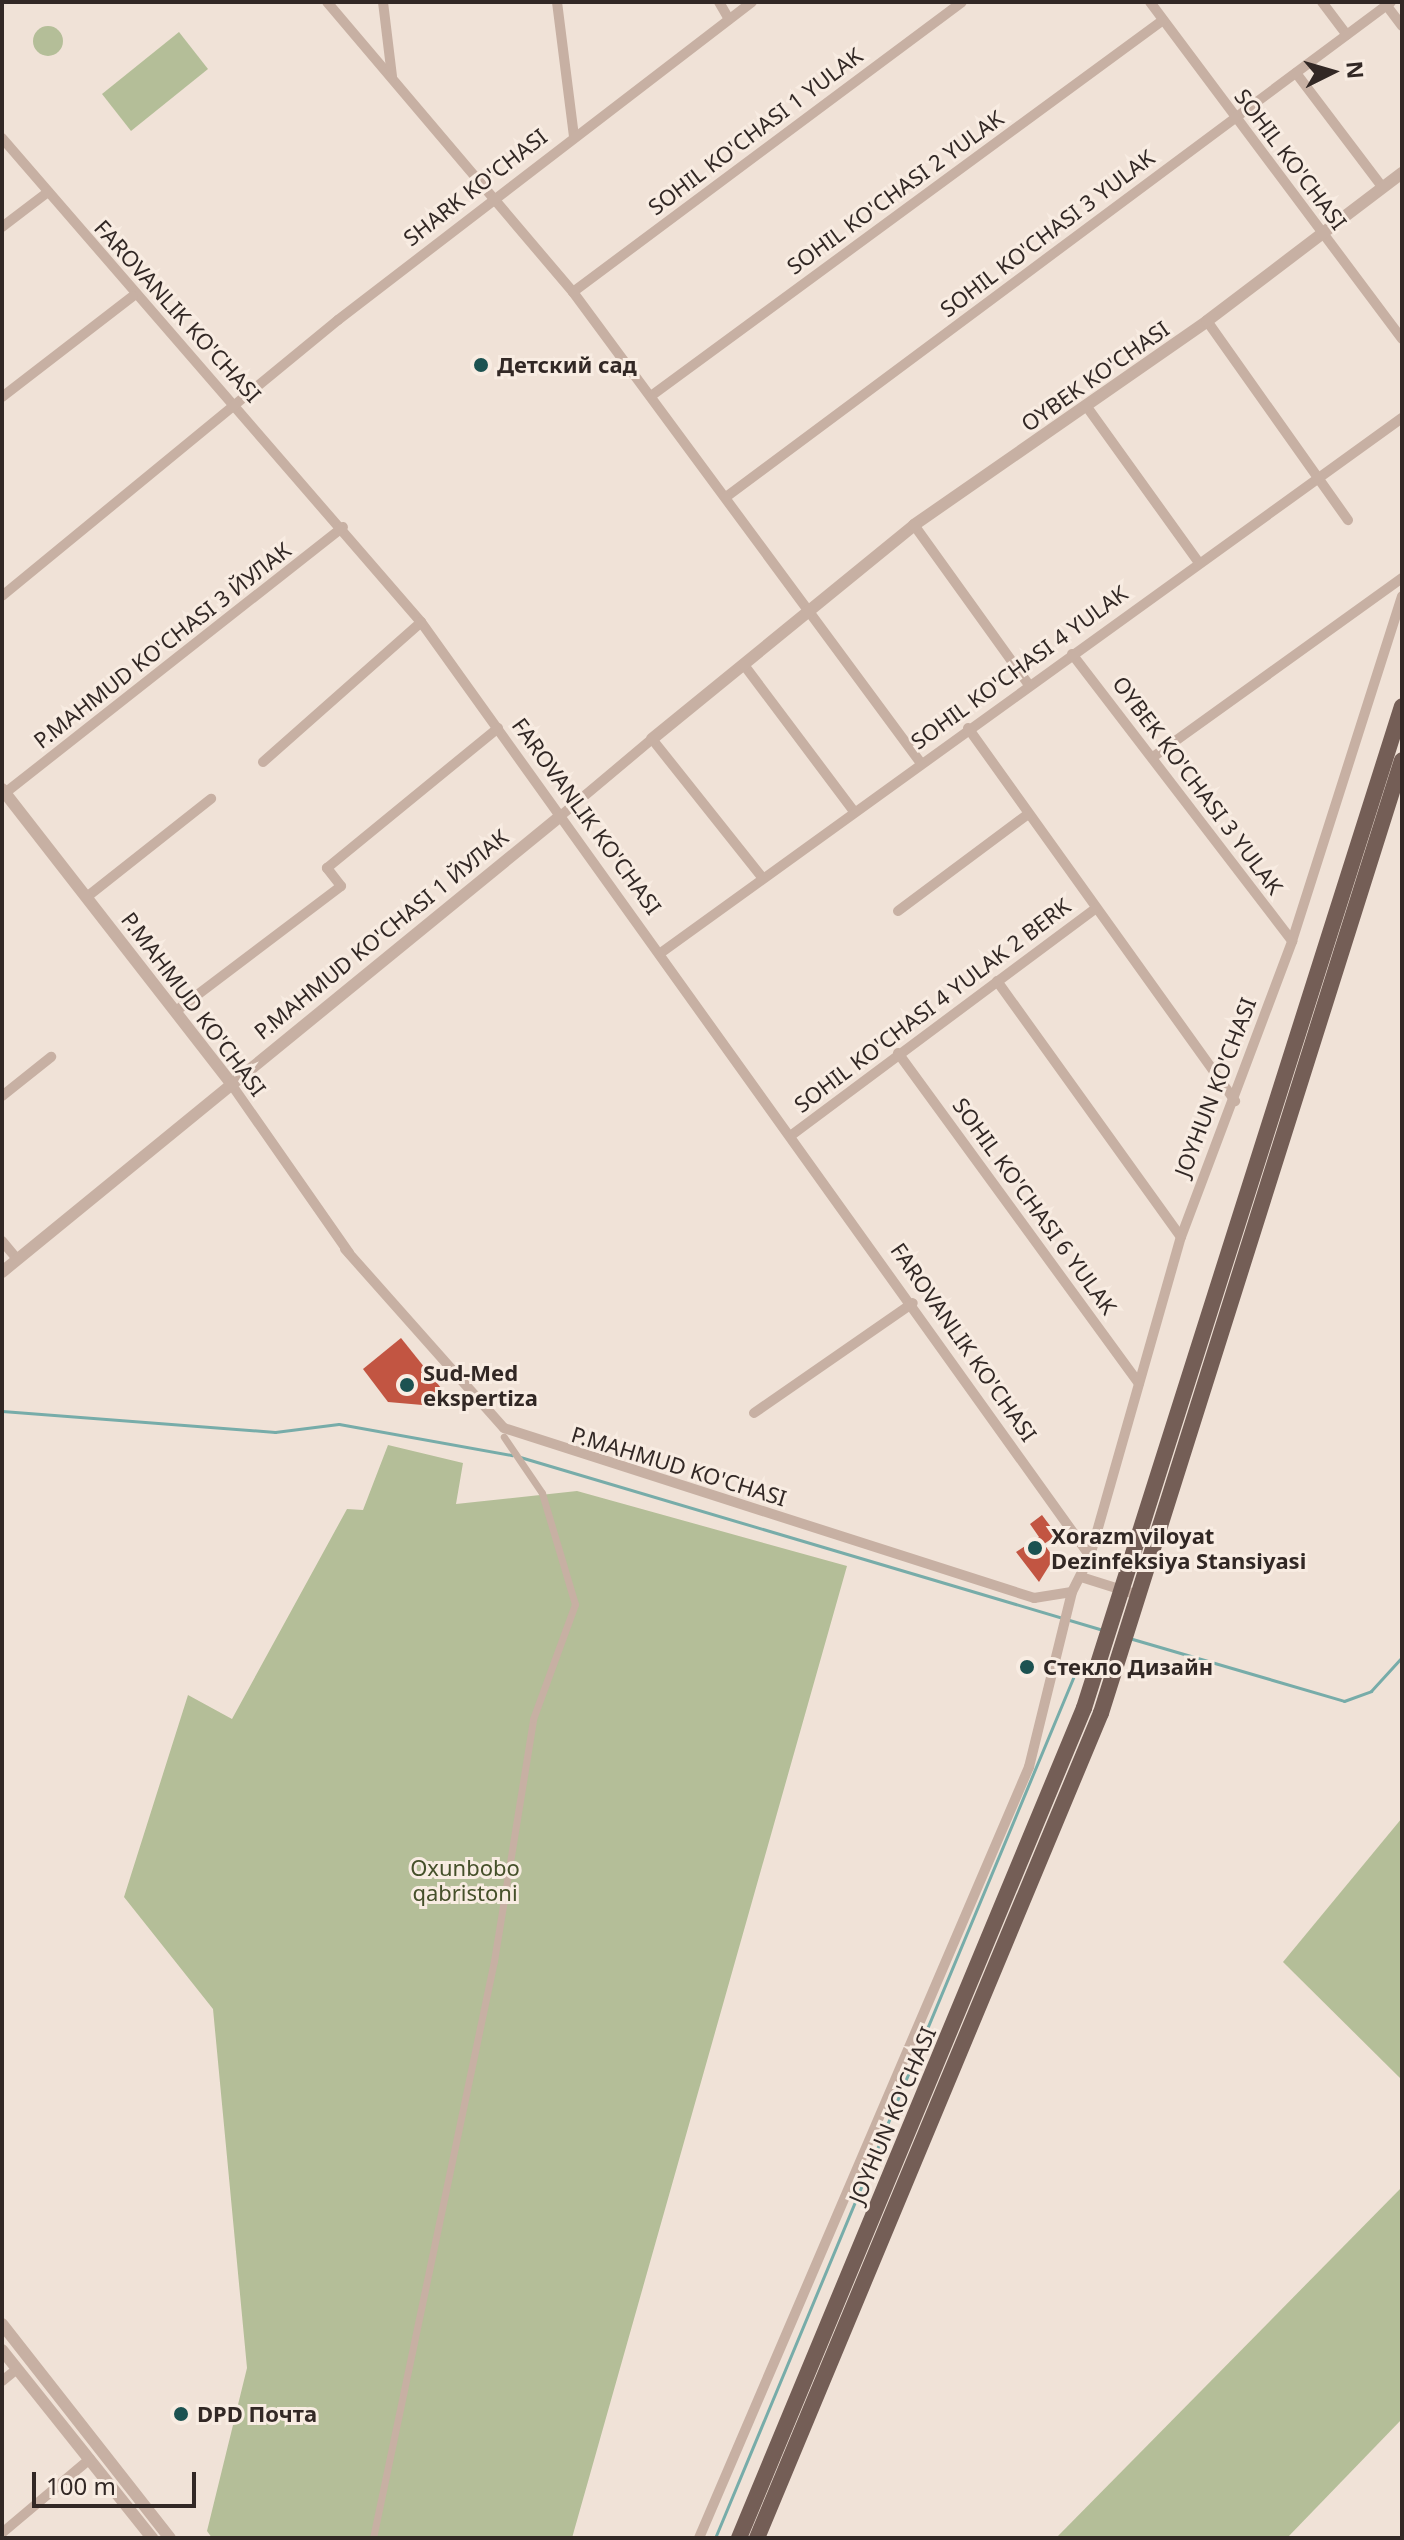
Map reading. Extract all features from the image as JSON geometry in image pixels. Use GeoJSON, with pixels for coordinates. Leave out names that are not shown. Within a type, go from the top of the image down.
{"type":"FeatureCollection","features":[{"type":"Feature","properties":{"kind":"main road"},"geometry":{"type":"LineString","coordinates":[[1118,1594],[1402,706]]}},
{"type":"Feature","properties":{"kind":"main road"},"geometry":{"type":"LineString","coordinates":[[1137,1599],[1402,760]]}},
{"type":"Feature","properties":{"kind":"main road","name":"JOYHUN KO'CHASI"},"geometry":{"type":"LineString","coordinates":[[739,2538],[1084,1708],[1118,1594]]}},
{"type":"Feature","properties":{"kind":"main road","name":"JOYHUN KO'CHASI"},"geometry":{"type":"LineString","coordinates":[[757,2538],[1101,1713],[1137,1599]]}},
{"type":"Feature","properties":{"kind":"street"},"geometry":{"type":"LineString","coordinates":[[327,2],[496,196],[573,292],[920,762]]}},
{"type":"Feature","properties":{"kind":"street"},"geometry":{"type":"LineString","coordinates":[[383,2],[392,78]]}},
{"type":"Feature","properties":{"kind":"street"},"geometry":{"type":"LineString","coordinates":[[557,2],[574,136]]}},
{"type":"Feature","properties":{"kind":"street"},"geometry":{"type":"LineString","coordinates":[[719,2],[729,19]]}},
{"type":"Feature","properties":{"kind":"street","name":"SHARK KO'CHASI"},"geometry":{"type":"LineString","coordinates":[[2,596],[496,196],[752,2]]}},
{"type":"Feature","properties":{"kind":"street","name":"SOHIL KO'CHASI 1 YULAK"},"geometry":{"type":"LineString","coordinates":[[573,292],[962,2]]}},
{"type":"Feature","properties":{"kind":"street","name":"SOHIL KO'CHASI"},"geometry":{"type":"LineString","coordinates":[[1150,2],[1402,339]]}},
{"type":"Feature","properties":{"kind":"street"},"geometry":{"type":"LineString","coordinates":[[1322,2],[1347,35]]}},
{"type":"Feature","properties":{"kind":"street"},"geometry":{"type":"LineString","coordinates":[[1389,4],[1402,26]]}},
{"type":"Feature","properties":{"kind":"street","name":"SOHIL KO'CHASI 3 YULAK"},"geometry":{"type":"LineString","coordinates":[[726,497],[1389,4]]}},
{"type":"Feature","properties":{"kind":"street","name":"SOHIL KO'CHASI 2 YULAK"},"geometry":{"type":"LineString","coordinates":[[651,396],[1163,20]]}},
{"type":"Feature","properties":{"kind":"street"},"geometry":{"type":"LineString","coordinates":[[1296,73],[1383,188]]}},
{"type":"Feature","properties":{"kind":"street","name":"FAROVANLIK KO'CHASI"},"geometry":{"type":"LineString","coordinates":[[2,138],[133,296],[343,527],[421,622],[558,818],[662,952],[793,1134],[1090,1556]]}},
{"type":"Feature","properties":{"kind":"street","name":"OYBEK KO'CHASI"},"geometry":{"type":"LineString","coordinates":[[558,818],[744,665],[808,607],[914,525],[1207,321],[1402,173]]}},
{"type":"Feature","properties":{"kind":"street"},"geometry":{"type":"LineString","coordinates":[[2,227],[48,192]]}},
{"type":"Feature","properties":{"kind":"street"},"geometry":{"type":"LineString","coordinates":[[2,397],[133,296]]}},
{"type":"Feature","properties":{"kind":"street"},"geometry":{"type":"LineString","coordinates":[[1207,321],[1348,520]]}},
{"type":"Feature","properties":{"kind":"street"},"geometry":{"type":"LineString","coordinates":[[1087,407],[1199,563]]}},
{"type":"Feature","properties":{"kind":"street","name":"SOHIL KO'CHASI 4 YULAK"},"geometry":{"type":"LineString","coordinates":[[662,952],[761,876],[1402,418]]}},
{"type":"Feature","properties":{"kind":"street"},"geometry":{"type":"LineString","coordinates":[[914,525],[1029,685]]}},
{"type":"Feature","properties":{"kind":"street","name":"P.MAHMUD KO'CHASI 3 ЙУЛАК"},"geometry":{"type":"LineString","coordinates":[[4,791],[343,527]]}},
{"type":"Feature","properties":{"kind":"street"},"geometry":{"type":"LineString","coordinates":[[1153,757],[1402,578]]}},
{"type":"Feature","properties":{"kind":"street","name":"JOYHUN KO'CHASI"},"geometry":{"type":"LineString","coordinates":[[699,2538],[1029,1767],[1072,1592],[1090,1556],[1181,1237],[1235,1101],[1292,941],[1402,596]]}},
{"type":"Feature","properties":{"kind":"street"},"geometry":{"type":"LineString","coordinates":[[263,762],[421,622]]}},
{"type":"Feature","properties":{"kind":"street","name":"OYBEK KO'CHASI 3 YULAK"},"geometry":{"type":"LineString","coordinates":[[1072,654],[1292,941]]}},
{"type":"Feature","properties":{"kind":"street"},"geometry":{"type":"LineString","coordinates":[[744,665],[853,810]]}},
{"type":"Feature","properties":{"kind":"street"},"geometry":{"type":"LineString","coordinates":[[176,1011],[341,886],[327,868],[498,728]]}},
{"type":"Feature","properties":{"kind":"street"},"geometry":{"type":"LineString","coordinates":[[968,728],[1235,1101]]}},
{"type":"Feature","properties":{"kind":"street"},"geometry":{"type":"LineString","coordinates":[[652,739],[761,876]]}},
{"type":"Feature","properties":{"kind":"street","name":"P.MAHMUD KO'CHASI"},"geometry":{"type":"LineString","coordinates":[[4,791],[229,1081],[345,1249],[504,1437]]}},
{"type":"Feature","properties":{"kind":"street"},"geometry":{"type":"LineString","coordinates":[[88,896],[211,799]]}},
{"type":"Feature","properties":{"kind":"street"},"geometry":{"type":"LineString","coordinates":[[898,911],[1028,814]]}},
{"type":"Feature","properties":{"kind":"street","name":"P.MAHMUD KO'CHASI 1 ЙУЛАК"},"geometry":{"type":"LineString","coordinates":[[2,1272],[229,1081],[558,818]]}},
{"type":"Feature","properties":{"kind":"street","name":"SOHIL KO'CHASI 4 YULAK 2 BERK"},"geometry":{"type":"LineString","coordinates":[[793,1134],[1095,909]]}},
{"type":"Feature","properties":{"kind":"street"},"geometry":{"type":"LineString","coordinates":[[997,981],[1181,1237]]}},
{"type":"Feature","properties":{"kind":"street","name":"SOHIL KO'CHASI 6 YULAK"},"geometry":{"type":"LineString","coordinates":[[898,1053],[1139,1383]]}},
{"type":"Feature","properties":{"kind":"street"},"geometry":{"type":"LineString","coordinates":[[2,1096],[51,1057]]}},
{"type":"Feature","properties":{"kind":"street"},"geometry":{"type":"LineString","coordinates":[[2,1241],[17,1259]]}},
{"type":"Feature","properties":{"kind":"street","name":"P.MAHMUD KO'CHASI"},"geometry":{"type":"LineString","coordinates":[[345,1249],[504,1428],[1034,1598],[1072,1592]]}},
{"type":"Feature","properties":{"kind":"street"},"geometry":{"type":"LineString","coordinates":[[754,1413],[913,1303]]}},
{"type":"Feature","properties":{"kind":"street"},"geometry":{"type":"LineString","coordinates":[[373,2538],[494,1961],[533,1719],[575,1604],[542,1493],[504,1437]]}},
{"type":"Feature","properties":{"kind":"street"},"geometry":{"type":"LineString","coordinates":[[1081,1577],[1137,1599]]}},
{"type":"Feature","properties":{"kind":"street"},"geometry":{"type":"LineString","coordinates":[[2,2324],[170,2538]]}},
{"type":"Feature","properties":{"kind":"street"},"geometry":{"type":"LineString","coordinates":[[2,2350],[152,2538]]}},
{"type":"Feature","properties":{"kind":"street"},"geometry":{"type":"LineString","coordinates":[[2,2381],[17,2369]]}},
{"type":"Feature","properties":{"kind":"street"},"geometry":{"type":"LineString","coordinates":[[2,2533],[90,2459]]}},
{"type":"Feature","properties":{"kind":"green space"},"geometry":{"type":"Polygon","coordinates":[[[48,26],[59,30],[63,41],[59,52],[48,56],[37,52],[33,41],[37,30],[48,26]]]}},
{"type":"Feature","properties":{"kind":"green space"},"geometry":{"type":"Polygon","coordinates":[[[179,32],[208,69],[131,131],[102,94],[179,32]]]}},
{"type":"Feature","properties":{"kind":"green space","name":"Oxunbobo qabristoni"},"geometry":{"type":"Polygon","coordinates":[[[388,1445],[463,1463],[456,1504],[577,1491],[847,1566],[572,2538],[212,2538],[207,2531],[247,2368],[213,2009],[124,1897],[188,1695],[232,1719],[347,1509],[363,1510],[388,1445]]]}},
{"type":"Feature","properties":{"kind":"green space"},"geometry":{"type":"Polygon","coordinates":[[[1402,1818],[1402,2080],[1283,1962],[1402,1818]]]}},
{"type":"Feature","properties":{"kind":"green space"},"geometry":{"type":"Polygon","coordinates":[[[1402,2187],[1402,2419],[1287,2538],[1056,2538],[1402,2187]]]}},
{"type":"Feature","properties":{"kind":"building","name":"Sud-Med ekspertiza"},"geometry":{"type":"Polygon","coordinates":[[[401,1338],[457,1408],[388,1402],[363,1369],[401,1338]]]}},
{"type":"Feature","properties":{"kind":"building","name":"Xorazm viloyat Dezinfeksiya Stansiyasi"},"geometry":{"type":"Polygon","coordinates":[[[1042,1515],[1057,1535],[1044,1544],[1054,1558],[1039,1582],[1016,1552],[1039,1537],[1030,1524],[1042,1515]]]}},
{"type":"Feature","properties":{"kind":"waterway"},"geometry":{"type":"LineString","coordinates":[[2,1411],[275,1432],[339,1424],[512,1455]]}},
{"type":"Feature","properties":{"kind":"waterway"},"geometry":{"type":"LineString","coordinates":[[520,1457],[1103,1630]]}},
{"type":"Feature","properties":{"kind":"waterway"},"geometry":{"type":"LineString","coordinates":[[1129,1638],[1344,1701],[1371,1691],[1402,1657]]}},
{"type":"Feature","properties":{"kind":"waterway"},"geometry":{"type":"LineString","coordinates":[[715,2538],[1075,1673]]}},
{"type":"Feature","properties":{"kind":"place","name":"Детский сад"},"geometry":{"type":"Point","coordinates":[481,365]}},
{"type":"Feature","properties":{"kind":"place","name":"Sud-Med ekspertiza"},"geometry":{"type":"Point","coordinates":[407,1385]}},
{"type":"Feature","properties":{"kind":"place","name":"Xorazm viloyat Dezinfeksiya Stansiyasi"},"geometry":{"type":"Point","coordinates":[1035,1548]}},
{"type":"Feature","properties":{"kind":"place","name":"Стекло Дизайн"},"geometry":{"type":"Point","coordinates":[1027,1667]}},
{"type":"Feature","properties":{"kind":"place","name":"DPD Почта"},"geometry":{"type":"Point","coordinates":[181,2414]}}]}
